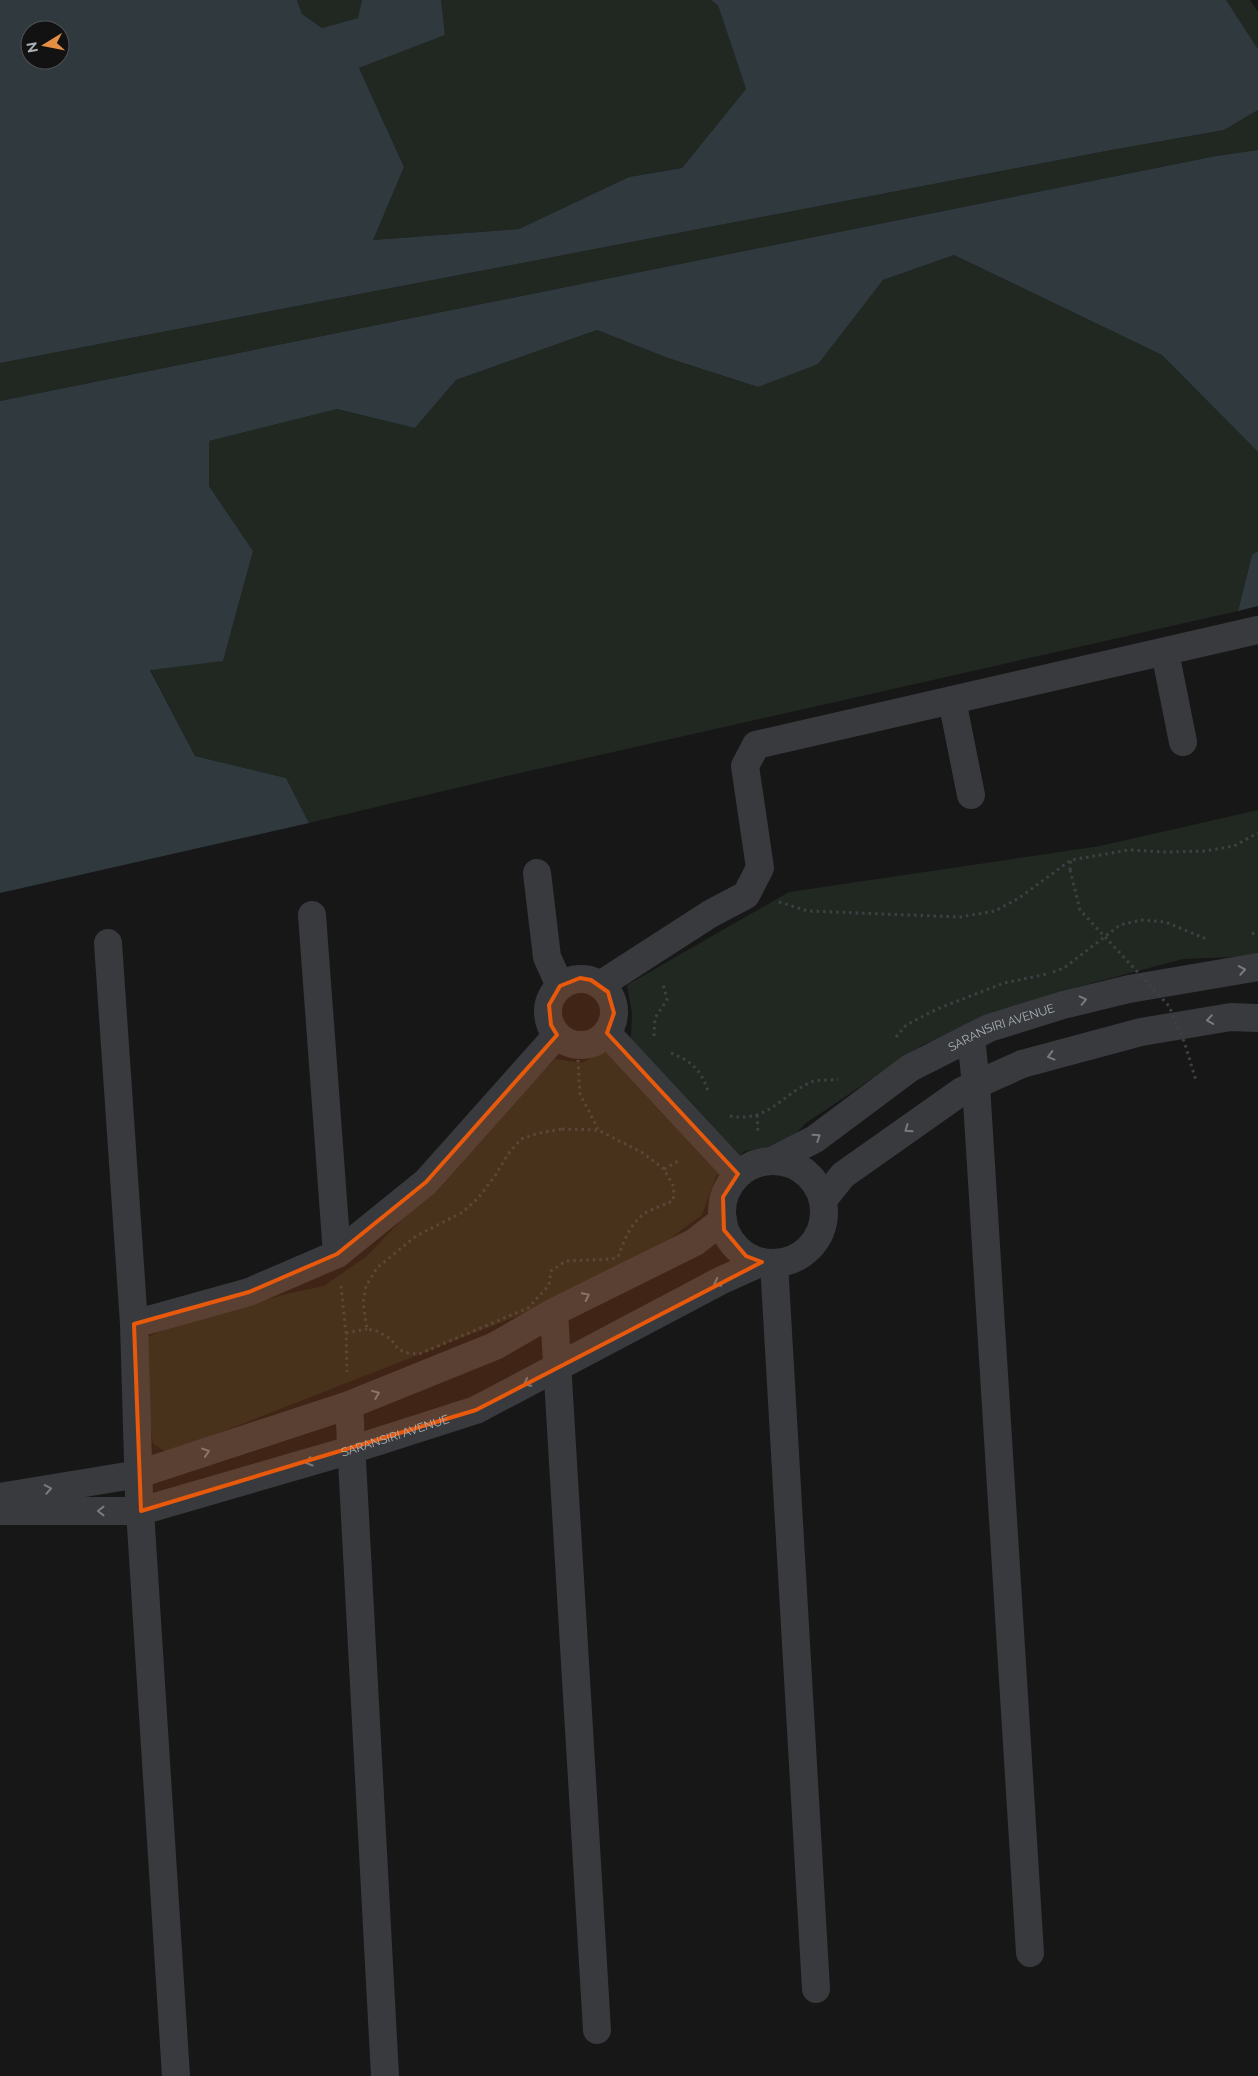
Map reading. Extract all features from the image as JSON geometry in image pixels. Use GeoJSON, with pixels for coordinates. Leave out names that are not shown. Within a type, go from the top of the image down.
{"type":"FeatureCollection","features":[{"type":"Feature","properties":{"kind":"street"},"geometry":{"type":"LineString","coordinates":[[600,985],[710,914],[746,895],[760,868],[745,766],[756,745],[1258,630]]}},
{"type":"Feature","properties":{"kind":"street"},"geometry":{"type":"LineString","coordinates":[[1165,652],[1183,742]]}},
{"type":"Feature","properties":{"kind":"street"},"geometry":{"type":"LineString","coordinates":[[952,700],[971,794]]}},
{"type":"Feature","properties":{"kind":"street"},"geometry":{"type":"LineString","coordinates":[[537,873],[547,957],[560,986]]}},
{"type":"Feature","properties":{"kind":"street"},"geometry":{"type":"LineString","coordinates":[[312,915],[337,1254]]}},
{"type":"Feature","properties":{"kind":"street"},"geometry":{"type":"LineString","coordinates":[[108,943],[134,1324],[140,1511],[176,2076]]}},
{"type":"Feature","properties":{"kind":"street","name":"SARANSIRI AVENUE"},"geometry":{"type":"LineString","coordinates":[[774,1160],[815,1139],[910,1068],[989,1028],[1063,1005],[1129,989],[1258,967]]}},
{"type":"Feature","properties":{"kind":"street"},"geometry":{"type":"LineString","coordinates":[[580,978],[591,980],[608,992],[613,1002],[614,1013],[612,1024],[607,1033],[588,1045],[567,1040],[551,1025],[549,1005],[553,995],[560,986],[580,978]]}},
{"type":"Feature","properties":{"kind":"street"},"geometry":{"type":"LineString","coordinates":[[823,1200],[843,1175],[962,1091],[1022,1064],[1141,1032],[1231,1017],[1258,1018]]}},
{"type":"Feature","properties":{"kind":"street"},"geometry":{"type":"LineString","coordinates":[[607,1033],[738,1174]]}},
{"type":"Feature","properties":{"kind":"street"},"geometry":{"type":"LineString","coordinates":[[970,1037],[976,1084],[1030,1954]]}},
{"type":"Feature","properties":{"kind":"street"},"geometry":{"type":"LineString","coordinates":[[134,1324],[249,1292],[337,1254],[426,1182],[567,1040]]}},
{"type":"Feature","properties":{"kind":"street"},"geometry":{"type":"LineString","coordinates":[[774,1160],[790,1164],[805,1171],[816,1184],[823,1200],[823,1217],[819,1234],[809,1248],[796,1258],[768,1263],[746,1256],[733,1245],[724,1230],[723,1197],[738,1174],[757,1162],[774,1160]]}},
{"type":"Feature","properties":{"kind":"street"},"geometry":{"type":"LineString","coordinates":[[0,1497],[139,1474],[348,1405],[495,1346],[554,1312],[695,1242],[723,1220]]}},
{"type":"Feature","properties":{"kind":"street"},"geometry":{"type":"LineString","coordinates":[[768,1263],[816,1989]]}},
{"type":"Feature","properties":{"kind":"street","name":"SARANSIRI AVENUE"},"geometry":{"type":"LineString","coordinates":[[0,1511],[140,1511],[351,1450],[476,1410],[720,1282],[768,1263]]}},
{"type":"Feature","properties":{"kind":"street"},"geometry":{"type":"LineString","coordinates":[[554,1312],[597,2030]]}},
{"type":"Feature","properties":{"kind":"street"},"geometry":{"type":"LineString","coordinates":[[348,1405],[385,2076]]}},
{"type":"Feature","properties":{"kind":"path"},"geometry":{"type":"LineString","coordinates":[[752,882],[778,902],[808,911],[960,917],[995,911],[1019,898],[1070,860],[1129,850],[1166,852],[1206,851],[1234,846],[1258,833]]}},
{"type":"Feature","properties":{"kind":"path"},"geometry":{"type":"LineString","coordinates":[[1070,860],[1070,870],[1080,910],[1169,1006],[1185,1044],[1196,1081]]}},
{"type":"Feature","properties":{"kind":"path"},"geometry":{"type":"LineString","coordinates":[[896,1038],[906,1025],[937,1009],[1004,983],[1064,968],[1120,925],[1141,920],[1165,922],[1208,940],[1218,940]]}},
{"type":"Feature","properties":{"kind":"path"},"geometry":{"type":"LineString","coordinates":[[1250,935],[1258,931]]}},
{"type":"Feature","properties":{"kind":"path"},"geometry":{"type":"LineString","coordinates":[[644,956],[664,984],[666,1000],[655,1018],[654,1038]]}},
{"type":"Feature","properties":{"kind":"path"},"geometry":{"type":"LineString","coordinates":[[567,1040],[580,1094],[598,1130]]}},
{"type":"Feature","properties":{"kind":"path"},"geometry":{"type":"LineString","coordinates":[[665,1051],[691,1062],[703,1076],[711,1099]]}},
{"type":"Feature","properties":{"kind":"path"},"geometry":{"type":"LineString","coordinates":[[726,1115],[741,1118],[760,1114],[812,1081],[840,1079]]}},
{"type":"Feature","properties":{"kind":"path"},"geometry":{"type":"LineString","coordinates":[[346,1333],[367,1328],[391,1339],[398,1349],[408,1353],[419,1354],[528,1308],[549,1285],[551,1271],[566,1261],[612,1259],[618,1257],[638,1217],[673,1201],[674,1187],[664,1170],[643,1153],[598,1130],[562,1128],[539,1132],[521,1139],[508,1154],[495,1176],[479,1197],[463,1212],[416,1236],[378,1268],[366,1286],[362,1302],[367,1328]]}},
{"type":"Feature","properties":{"kind":"path"},"geometry":{"type":"LineString","coordinates":[[337,1254],[346,1333],[348,1405]]}},
{"type":"Feature","properties":{"kind":"highlighted area"},"geometry":{"type":"Polygon","coordinates":[[[580,978],[591,980],[608,992],[614,1013],[607,1033],[738,1174],[723,1197],[724,1230],[746,1256],[762,1262],[476,1410],[141,1511],[134,1324],[249,1292],[337,1254],[426,1182],[557,1035],[551,1025],[549,1005],[560,986],[580,978]]]}},
{"type":"Feature","properties":{"kind":"shaded area"},"geometry":{"type":"Polygon","coordinates":[[[0,0],[297,0],[302,14],[322,28],[358,18],[362,0],[441,0],[445,35],[359,68],[404,167],[373,240],[519,229],[629,177],[682,168],[746,89],[718,5],[711,0],[1226,0],[1258,49],[1258,110],[1224,130],[0,363],[0,0]]]}},
{"type":"Feature","properties":{"kind":"shaded area"},"geometry":{"type":"Polygon","coordinates":[[[297,0],[363,0],[359,18],[322,28],[302,14],[297,0]]]}},
{"type":"Feature","properties":{"kind":"shaded area"},"geometry":{"type":"Polygon","coordinates":[[[441,0],[711,0],[718,4],[746,89],[682,168],[629,177],[519,229],[372,240],[404,167],[359,68],[445,35],[441,0]]]}},
{"type":"Feature","properties":{"kind":"shaded area"},"geometry":{"type":"Polygon","coordinates":[[[1226,0],[1250,0],[1258,12],[1258,49],[1226,0]]]}},
{"type":"Feature","properties":{"kind":"shaded area"},"geometry":{"type":"Polygon","coordinates":[[[1258,110],[1258,150],[1216,156],[0,401],[0,363],[1224,130],[1258,110]]]}},
{"type":"Feature","properties":{"kind":"shaded area"},"geometry":{"type":"Polygon","coordinates":[[[1258,150],[1258,452],[1162,355],[954,255],[883,280],[818,364],[758,387],[668,358],[597,330],[456,380],[415,428],[337,409],[209,441],[209,486],[253,551],[223,661],[150,670],[195,756],[286,778],[309,823],[0,893],[0,401],[1216,156],[1258,150]]]}},
{"type":"Feature","properties":{"kind":"shaded area"},"geometry":{"type":"Polygon","coordinates":[[[954,255],[1162,355],[1258,452],[1258,551],[1252,555],[1238,611],[520,773],[309,823],[286,778],[195,756],[150,669],[223,661],[253,551],[209,486],[209,441],[337,409],[415,428],[456,380],[597,330],[668,358],[758,387],[818,363],[883,280],[954,255]]]}},
{"type":"Feature","properties":{"kind":"shaded area"},"geometry":{"type":"Polygon","coordinates":[[[1258,551],[1258,606],[1238,611],[1252,555],[1258,551]]]}},
{"type":"Feature","properties":{"kind":"shaded area"},"geometry":{"type":"Polygon","coordinates":[[[1258,810],[1258,956],[1183,959],[1051,994],[922,1045],[806,1123],[786,1144],[745,1151],[716,1177],[702,1215],[653,1251],[556,1301],[168,1453],[153,1444],[141,1356],[141,1339],[182,1323],[286,1294],[324,1286],[367,1256],[555,1059],[582,1063],[631,1037],[632,1013],[627,985],[789,892],[1100,846],[1258,810]]]}}]}
